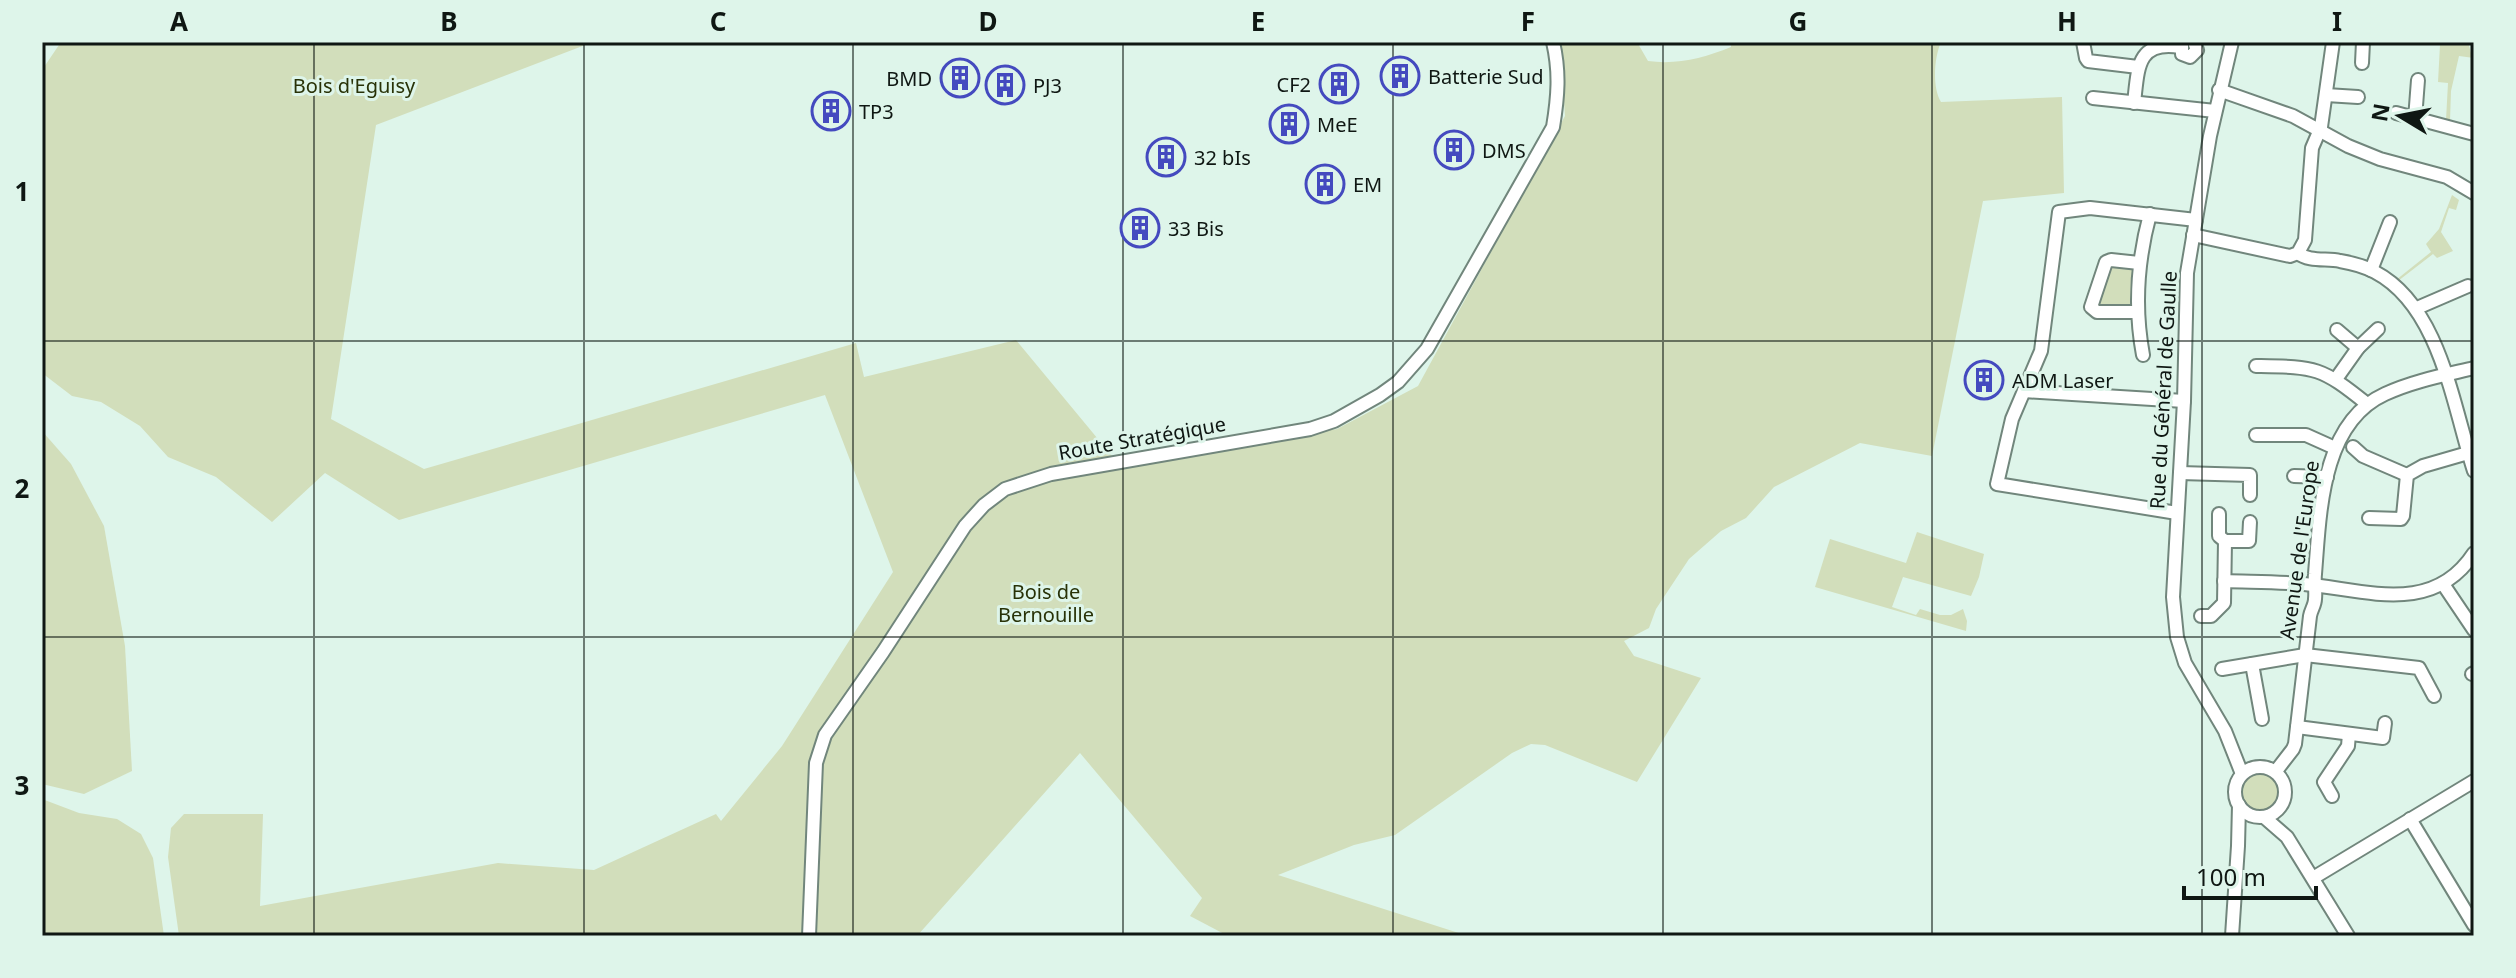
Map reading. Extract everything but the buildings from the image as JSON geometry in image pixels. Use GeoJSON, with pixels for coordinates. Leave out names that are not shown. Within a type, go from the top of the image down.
{"type":"FeatureCollection","features":[{"type":"Feature","properties":{"kind":"street","name":"Route Stratégique"},"geometry":{"type":"LineString","coordinates":[[809,936],[816,763],[825,735],[965,526],[984,505],[1005,489],[1051,474],[1310,429],[1353,411],[1398,382],[1427,349],[1553,127],[1559,95],[1558,62],[1553,42]]}},
{"type":"Feature","properties":{"kind":"street"},"geometry":{"type":"LineString","coordinates":[[2083,42],[2088,61],[2138,67]]}},
{"type":"Feature","properties":{"kind":"street"},"geometry":{"type":"LineString","coordinates":[[2134,103],[2138,67],[2144,56],[2154,48],[2182,45],[2182,54],[2190,57],[2197,50],[2194,42]]}},
{"type":"Feature","properties":{"kind":"street","name":"Rue du Général de Gaulle"},"geometry":{"type":"LineString","coordinates":[[2232,42],[2215,111],[2187,286],[2184,401],[2173,580],[2177,637],[2191,676],[2225,731],[2250,761],[2263,766]]}},
{"type":"Feature","properties":{"kind":"street"},"geometry":{"type":"LineString","coordinates":[[2193,235],[2290,256],[2303,248],[2312,148],[2320,131],[2333,42]]}},
{"type":"Feature","properties":{"kind":"street"},"geometry":{"type":"LineString","coordinates":[[2362,63],[2363,42]]}},
{"type":"Feature","properties":{"kind":"street"},"geometry":{"type":"LineString","coordinates":[[2415,119],[2418,80]]}},
{"type":"Feature","properties":{"kind":"street"},"geometry":{"type":"LineString","coordinates":[[2219,90],[2293,116],[2380,159],[2447,177],[2474,193]]}},
{"type":"Feature","properties":{"kind":"street"},"geometry":{"type":"LineString","coordinates":[[2326,95],[2358,97]]}},
{"type":"Feature","properties":{"kind":"street"},"geometry":{"type":"LineString","coordinates":[[2093,98],[2215,111]]}},
{"type":"Feature","properties":{"kind":"street"},"geometry":{"type":"LineString","coordinates":[[2396,113],[2474,134]]}},
{"type":"Feature","properties":{"kind":"street"},"geometry":{"type":"LineString","coordinates":[[2177,513],[1997,484],[2012,419],[2041,351],[2059,212],[2090,208],[2196,220]]}},
{"type":"Feature","properties":{"kind":"street"},"geometry":{"type":"LineString","coordinates":[[2143,355],[2136,312],[2139,263],[2150,214]]}},
{"type":"Feature","properties":{"kind":"street"},"geometry":{"type":"LineString","coordinates":[[2371,270],[2390,222]]}},
{"type":"Feature","properties":{"kind":"street"},"geometry":{"type":"LineString","coordinates":[[2298,253],[2305,258],[2342,261],[2371,270],[2393,284],[2417,308],[2428,327],[2445,375],[2474,471]]}},
{"type":"Feature","properties":{"kind":"street"},"geometry":{"type":"LineString","coordinates":[[2136,312],[2097,312],[2091,307],[2106,262],[2139,263]]}},
{"type":"Feature","properties":{"kind":"street"},"geometry":{"type":"LineString","coordinates":[[2417,308],[2468,286]]}},
{"type":"Feature","properties":{"kind":"street"},"geometry":{"type":"LineString","coordinates":[[2336,379],[2358,348],[2378,329]]}},
{"type":"Feature","properties":{"kind":"street"},"geometry":{"type":"LineString","coordinates":[[2337,330],[2358,348]]}},
{"type":"Feature","properties":{"kind":"street"},"geometry":{"type":"LineString","coordinates":[[2284,351],[2284,367]]}},
{"type":"Feature","properties":{"kind":"street"},"geometry":{"type":"LineString","coordinates":[[2256,366],[2313,368],[2336,379],[2367,404]]}},
{"type":"Feature","properties":{"kind":"street","name":"Avenue de l'Europe"},"geometry":{"type":"LineString","coordinates":[[2276,771],[2293,749],[2310,616],[2316,598],[2327,477],[2335,448],[2351,421],[2367,404],[2386,393],[2474,368]]}},
{"type":"Feature","properties":{"kind":"street"},"geometry":{"type":"LineString","coordinates":[[2024,391],[2184,401]]}},
{"type":"Feature","properties":{"kind":"street"},"geometry":{"type":"LineString","coordinates":[[2256,435],[2306,435],[2335,448]]}},
{"type":"Feature","properties":{"kind":"street"},"geometry":{"type":"LineString","coordinates":[[2353,447],[2363,456],[2407,475]]}},
{"type":"Feature","properties":{"kind":"street"},"geometry":{"type":"LineString","coordinates":[[2407,475],[2423,466],[2468,453]]}},
{"type":"Feature","properties":{"kind":"street"},"geometry":{"type":"LineString","coordinates":[[2180,473],[2250,475],[2250,495]]}},
{"type":"Feature","properties":{"kind":"street"},"geometry":{"type":"LineString","coordinates":[[2369,518],[2402,518],[2407,475]]}},
{"type":"Feature","properties":{"kind":"street"},"geometry":{"type":"LineString","coordinates":[[2294,476],[2327,477]]}},
{"type":"Feature","properties":{"kind":"street"},"geometry":{"type":"LineString","coordinates":[[2219,514],[2219,536],[2225,541],[2249,541],[2250,522]]}},
{"type":"Feature","properties":{"kind":"street"},"geometry":{"type":"LineString","coordinates":[[2201,616],[2211,616],[2224,603],[2225,541]]}},
{"type":"Feature","properties":{"kind":"street"},"geometry":{"type":"LineString","coordinates":[[2224,581],[2420,593],[2443,584],[2461,571],[2474,554]]}},
{"type":"Feature","properties":{"kind":"street"},"geometry":{"type":"LineString","coordinates":[[2443,584],[2474,630]]}},
{"type":"Feature","properties":{"kind":"street"},"geometry":{"type":"LineString","coordinates":[[2222,669],[2305,655],[2419,668],[2434,696]]}},
{"type":"Feature","properties":{"kind":"street"},"geometry":{"type":"LineString","coordinates":[[2252,664],[2262,719]]}},
{"type":"Feature","properties":{"kind":"street"},"geometry":{"type":"LineString","coordinates":[[2297,727],[2383,738],[2385,723]]}},
{"type":"Feature","properties":{"kind":"street","name":"Rue du Général de Gaulle"},"geometry":{"type":"LineString","coordinates":[[2225,731],[2242,774]]}},
{"type":"Feature","properties":{"kind":"street"},"geometry":{"type":"LineString","coordinates":[[2332,796],[2324,782],[2348,746],[2349,734]]}},
{"type":"Feature","properties":{"kind":"street"},"geometry":{"type":"LineString","coordinates":[[2232,936],[2239,805],[2235,789],[2242,774],[2255,767],[2263,766],[2276,771],[2284,784],[2285,799],[2271,815],[2262,817],[2244,832],[2238,846]]}},
{"type":"Feature","properties":{"kind":"street"},"geometry":{"type":"LineString","coordinates":[[2313,878],[2474,781]]}},
{"type":"Feature","properties":{"kind":"street"},"geometry":{"type":"LineString","coordinates":[[2239,805],[2244,812],[2262,817],[2287,837],[2348,936]]}},
{"type":"Feature","properties":{"kind":"street"},"geometry":{"type":"LineString","coordinates":[[2281,806],[2287,837]]}},
{"type":"Feature","properties":{"kind":"street"},"geometry":{"type":"LineString","coordinates":[[2410,819],[2474,925]]}},
{"type":"Feature","properties":{"kind":"green space"},"geometry":{"type":"Polygon","coordinates":[[[61,42],[593,42],[376,125],[331,419],[424,469],[856,343],[864,377],[1016,340],[1117,462],[1337,429],[1418,386],[1565,116],[1560,42],[1637,42],[1648,61],[1669,62],[1711,54],[1731,47],[1731,42],[1941,42],[1935,72],[1941,102],[2062,97],[2064,193],[1983,201],[1932,456],[1860,443],[1774,487],[1746,518],[1721,531],[1689,559],[1656,609],[1649,628],[1624,641],[1634,656],[1701,678],[1637,782],[1545,745],[1531,744],[1512,753],[1395,835],[1354,845],[1278,875],[1468,936],[1228,936],[1190,916],[1202,898],[1080,753],[917,936],[179,936],[168,857],[171,828],[184,814],[263,814],[260,906],[498,863],[594,870],[716,814],[721,821],[782,746],[893,572],[825,395],[399,520],[325,473],[272,522],[216,477],[168,457],[140,426],[101,402],[72,396],[42,373],[42,70],[61,42]]]}},
{"type":"Feature","properties":{"kind":"green space"},"geometry":{"type":"Polygon","coordinates":[[[2468,42],[2474,54],[2474,58],[2459,56],[2451,91],[2452,124],[2443,122],[2446,120],[2448,83],[2438,82],[2440,45],[2468,42]]]}},
{"type":"Feature","properties":{"kind":"green space"},"geometry":{"type":"Polygon","coordinates":[[[2452,195],[2459,200],[2456,210],[2449,208],[2441,232],[2453,251],[2437,258],[2433,254],[2396,280],[2431,252],[2426,244],[2439,229],[2452,195]]]}},
{"type":"Feature","properties":{"kind":"green space"},"geometry":{"type":"Polygon","coordinates":[[[2108,265],[2135,267],[2132,307],[2097,308],[2108,265]]]}},
{"type":"Feature","properties":{"kind":"green space"},"geometry":{"type":"Polygon","coordinates":[[[42,431],[71,464],[104,526],[125,646],[132,771],[84,794],[42,784],[42,431]]]}},
{"type":"Feature","properties":{"kind":"green space"},"geometry":{"type":"Polygon","coordinates":[[[1917,532],[1984,554],[1979,577],[1971,596],[1903,577],[1892,607],[1916,615],[1920,609],[1951,615],[1963,609],[1966,631],[1815,587],[1830,539],[1906,563],[1917,532]]]}},
{"type":"Feature","properties":{"kind":"green space"},"geometry":{"type":"Polygon","coordinates":[[[2261,773],[2275,778],[2280,792],[2275,806],[2261,811],[2247,806],[2242,792],[2247,778],[2261,773]]]}},
{"type":"Feature","properties":{"kind":"green space"},"geometry":{"type":"Polygon","coordinates":[[[42,799],[79,813],[117,819],[141,834],[153,858],[164,936],[42,936],[42,799]]]}},
{"type":"Feature","properties":{"kind":"place","name":"Batterie Sud"},"geometry":{"type":"Point","coordinates":[1400,76]}},
{"type":"Feature","properties":{"kind":"place","name":"BMD"},"geometry":{"type":"Point","coordinates":[960,78]}},
{"type":"Feature","properties":{"kind":"place","name":"CF2"},"geometry":{"type":"Point","coordinates":[1339,84]}},
{"type":"Feature","properties":{"kind":"place","name":"PJ3"},"geometry":{"type":"Point","coordinates":[1005,85]}},
{"type":"Feature","properties":{"kind":"place","name":"TP3"},"geometry":{"type":"Point","coordinates":[831,111]}},
{"type":"Feature","properties":{"kind":"place","name":"MeE"},"geometry":{"type":"Point","coordinates":[1289,124]}},
{"type":"Feature","properties":{"kind":"place","name":"DMS"},"geometry":{"type":"Point","coordinates":[1454,150]}},
{"type":"Feature","properties":{"kind":"place","name":"32 bIs"},"geometry":{"type":"Point","coordinates":[1166,157]}},
{"type":"Feature","properties":{"kind":"place","name":"EM"},"geometry":{"type":"Point","coordinates":[1325,184]}},
{"type":"Feature","properties":{"kind":"place","name":"33 Bis"},"geometry":{"type":"Point","coordinates":[1140,228]}},
{"type":"Feature","properties":{"kind":"place","name":"ADM Laser"},"geometry":{"type":"Point","coordinates":[1984,380]}},
{"type":"Feature","properties":{"kind":"park label","name":"Bois d'Eguisy"},"geometry":{"type":"Point","coordinates":[354,85]}},
{"type":"Feature","properties":{"kind":"park label","name":"Bois de Bernouille"},"geometry":{"type":"Point","coordinates":[1046,602]}}]}
